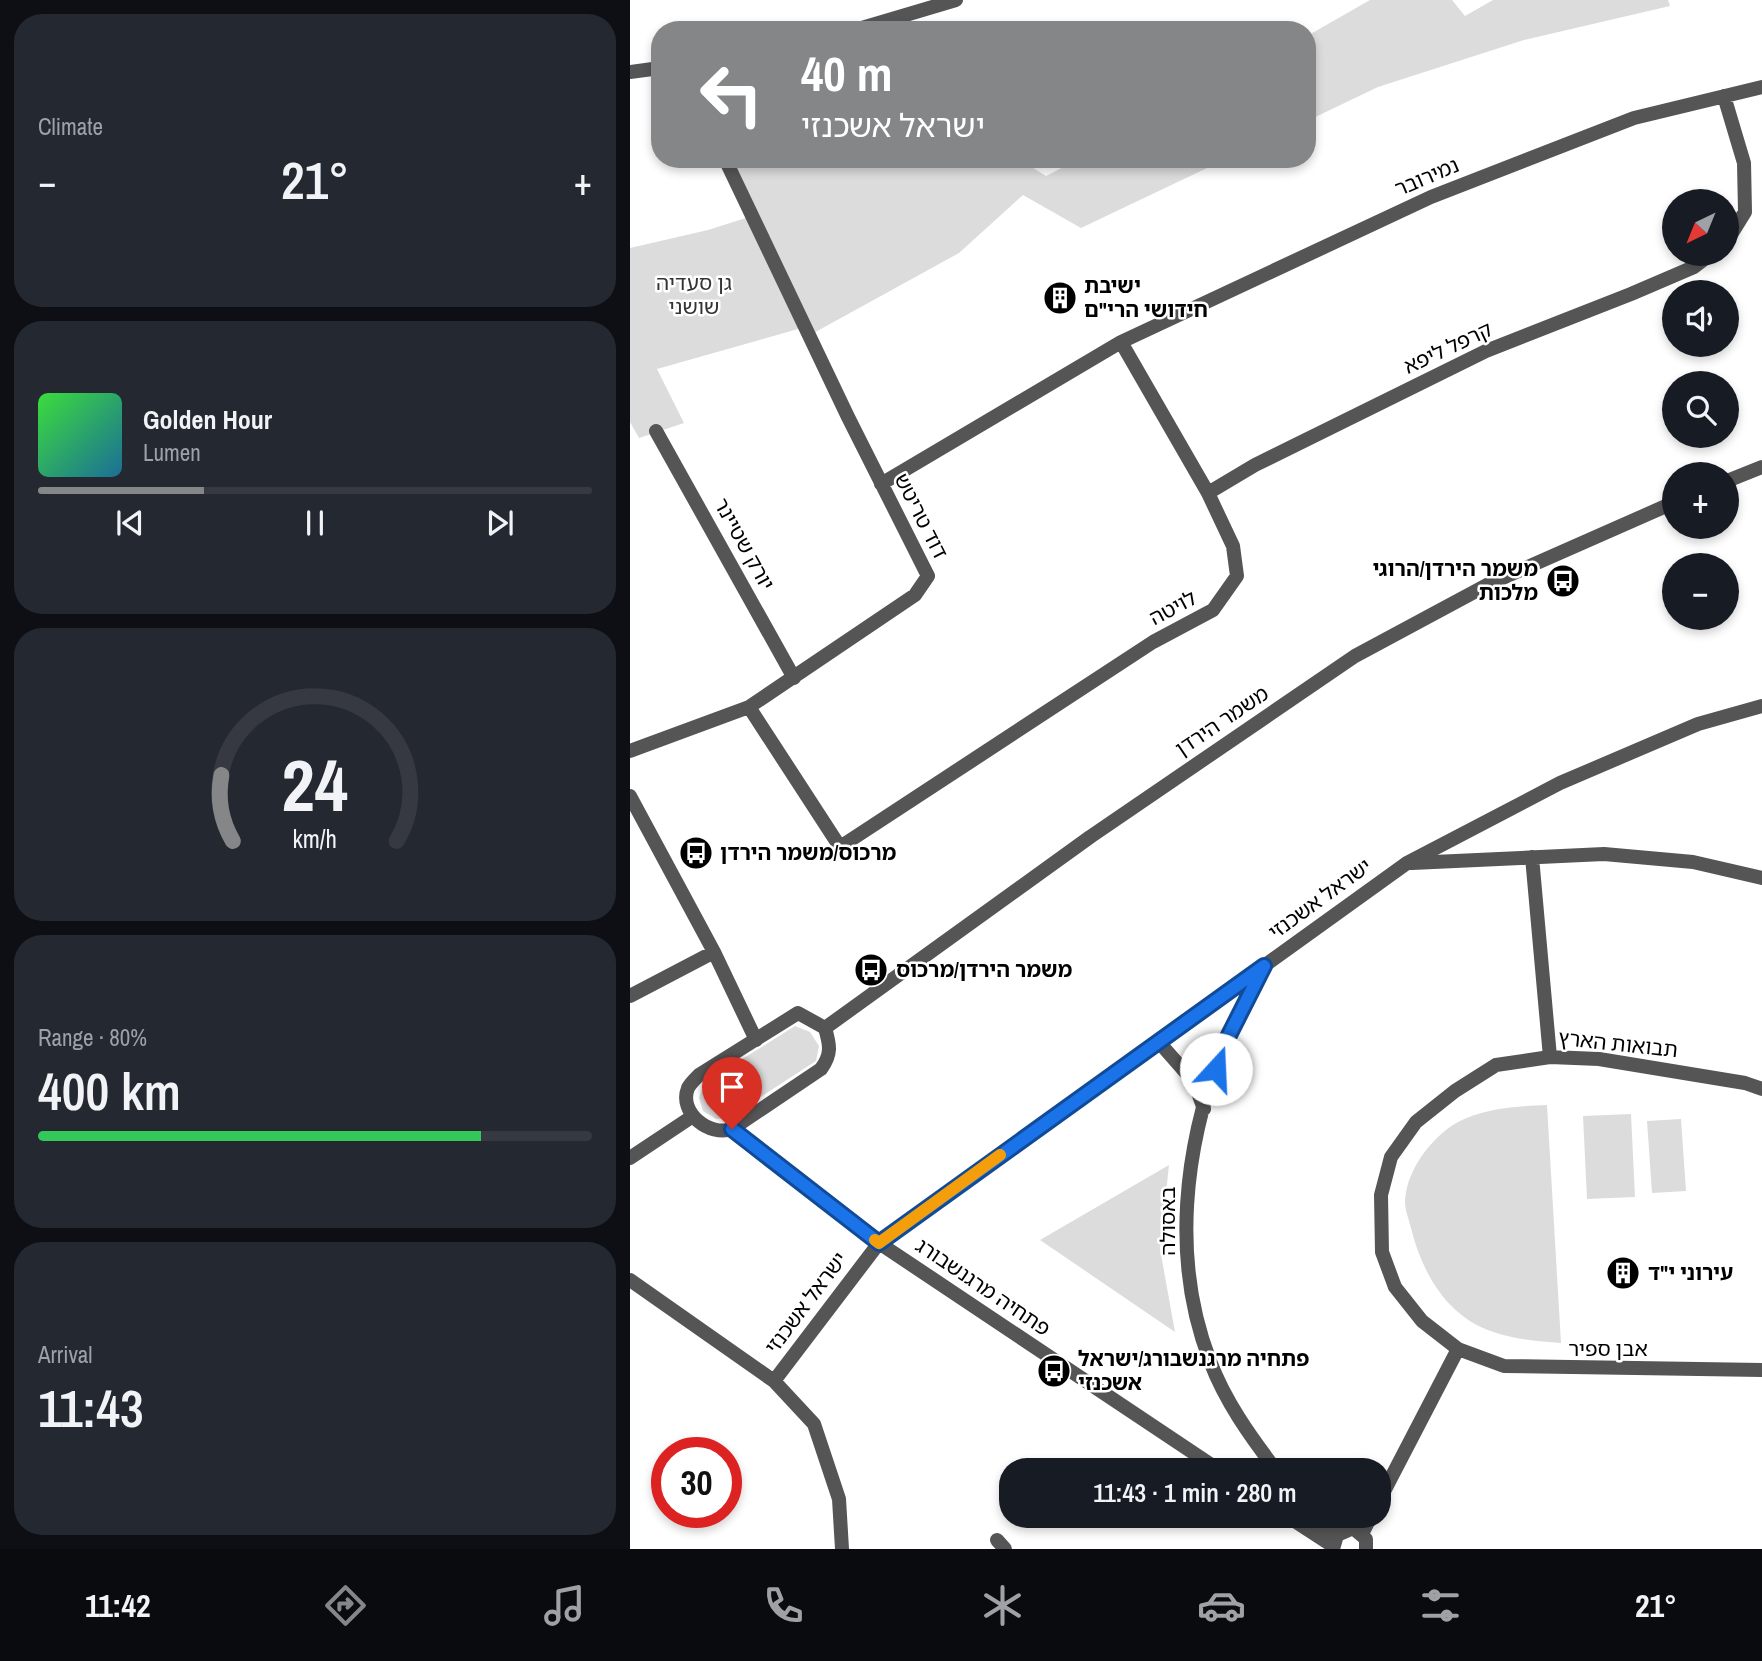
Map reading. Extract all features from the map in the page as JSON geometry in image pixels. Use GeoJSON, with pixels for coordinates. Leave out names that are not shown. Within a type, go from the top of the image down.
{"type":"FeatureCollection","features":[{"type":"Feature","properties":{"kind":"street"},"geometry":{"type":"LineString","coordinates":[[885,21],[956,0]]}},
{"type":"Feature","properties":{"kind":"street"},"geometry":{"type":"LineString","coordinates":[[630,72],[651,69]]}},
{"type":"Feature","properties":{"kind":"street","name":"נמירובר"},"geometry":{"type":"LineString","coordinates":[[1121,342],[1431,197],[1634,118],[1762,87]]}},
{"type":"Feature","properties":{"kind":"street"},"geometry":{"type":"LineString","coordinates":[[1724,96],[1744,163],[1745,212],[1740,220]]}},
{"type":"Feature","properties":{"kind":"street","name":"דוד טריטש"},"geometry":{"type":"LineString","coordinates":[[630,751],[748,706],[794,678],[915,595],[928,576],[729,168]]}},
{"type":"Feature","properties":{"kind":"street","name":"קרפל ליפא"},"geometry":{"type":"LineString","coordinates":[[1208,492],[1255,465],[1486,351],[1632,294],[1695,266]]}},
{"type":"Feature","properties":{"kind":"street"},"geometry":{"type":"LineString","coordinates":[[881,484],[1121,342]]}},
{"type":"Feature","properties":{"kind":"street","name":"לויטה"},"geometry":{"type":"LineString","coordinates":[[748,706],[840,847],[1153,642],[1213,610],[1237,576],[1233,546],[1208,492],[1121,342]]}},
{"type":"Feature","properties":{"kind":"street","name":"יורק שטיינר"},"geometry":{"type":"LineString","coordinates":[[656,431],[794,678]]}},
{"type":"Feature","properties":{"kind":"street"},"geometry":{"type":"LineString","coordinates":[[1739,476],[1762,467]]}},
{"type":"Feature","properties":{"kind":"street","name":"משמר הירדן"},"geometry":{"type":"LineString","coordinates":[[825,1028],[1090,837],[1354,656],[1489,584],[1662,508]]}},
{"type":"Feature","properties":{"kind":"street","name":"ישראל אשכנזי"},"geometry":{"type":"LineString","coordinates":[[774,1381],[879,1243],[1407,863],[1560,783],[1698,724],[1762,706]]}},
{"type":"Feature","properties":{"kind":"street"},"geometry":{"type":"LineString","coordinates":[[630,796],[714,952],[756,1040]]}},
{"type":"Feature","properties":{"kind":"street"},"geometry":{"type":"LineString","coordinates":[[1407,863],[1604,854],[1680,860],[1762,878]]}},
{"type":"Feature","properties":{"kind":"street"},"geometry":{"type":"LineString","coordinates":[[1532,857],[1550,1057]]}},
{"type":"Feature","properties":{"kind":"street"},"geometry":{"type":"LineString","coordinates":[[630,996],[714,952]]}},
{"type":"Feature","properties":{"kind":"street","name":"באסולה"},"geometry":{"type":"LineString","coordinates":[[1264,966],[1222,1049],[1193,1146],[1185,1209],[1190,1282],[1209,1360],[1233,1409],[1268,1458]]}},
{"type":"Feature","properties":{"kind":"street"},"geometry":{"type":"LineString","coordinates":[[798,1013],[825,1028],[830,1046],[829,1059],[821,1069],[732,1129],[722,1133],[707,1128],[693,1116],[687,1102],[688,1088],[699,1075],[798,1013]]}},
{"type":"Feature","properties":{"kind":"street"},"geometry":{"type":"LineString","coordinates":[[1158,1041],[1194,1082],[1204,1109]]}},
{"type":"Feature","properties":{"kind":"street","name":"תבואות הארץ"},"geometry":{"type":"LineString","coordinates":[[1458,1349],[1422,1321],[1395,1287],[1382,1252],[1381,1195],[1391,1157],[1416,1122],[1455,1091],[1496,1065],[1550,1057],[1599,1059],[1745,1083],[1762,1089]]}},
{"type":"Feature","properties":{"kind":"street"},"geometry":{"type":"LineString","coordinates":[[630,1158],[693,1116]]}},
{"type":"Feature","properties":{"kind":"street","name":"פתחיה מרגנשבורג"},"geometry":{"type":"LineString","coordinates":[[732,1129],[879,1243],[1201,1458]]}},
{"type":"Feature","properties":{"kind":"street"},"geometry":{"type":"LineString","coordinates":[[630,1280],[774,1381],[814,1424],[839,1499],[842,1549]]}},
{"type":"Feature","properties":{"kind":"street"},"geometry":{"type":"LineString","coordinates":[[1391,1478],[1458,1349]]}},
{"type":"Feature","properties":{"kind":"street","name":"אבן ספיר"},"geometry":{"type":"LineString","coordinates":[[1458,1349],[1504,1366],[1762,1370]]}},
{"type":"Feature","properties":{"kind":"street"},"geometry":{"type":"LineString","coordinates":[[1308,1528],[1334,1543]]}},
{"type":"Feature","properties":{"kind":"street"},"geometry":{"type":"LineString","coordinates":[[1323,1528],[1334,1543]]}},
{"type":"Feature","properties":{"kind":"street"},"geometry":{"type":"LineString","coordinates":[[1334,1543],[1353,1528],[1362,1534],[1367,1549]]}},
{"type":"Feature","properties":{"kind":"street"},"geometry":{"type":"LineString","coordinates":[[1362,1534],[1365,1528]]}},
{"type":"Feature","properties":{"kind":"green space"},"geometry":{"type":"Polygon","coordinates":[[[1370,0],[1452,0],[1465,16],[1493,0],[1668,0],[1670,6],[1524,40],[1378,87],[1316,117],[1316,31],[1370,0]]]}},
{"type":"Feature","properties":{"kind":"green space","name":"גן סעדיה שושני"},"geometry":{"type":"Polygon","coordinates":[[[729,168],[1033,168],[1046,176],[1062,168],[1207,168],[1081,228],[1023,195],[959,253],[810,335],[805,327],[657,369],[684,423],[639,438],[630,422],[630,248],[708,230],[752,216],[729,168]]]}},
{"type":"Feature","properties":{"kind":"green space"},"geometry":{"type":"Polygon","coordinates":[[[795,1026],[810,1032],[819,1046],[816,1061],[728,1118],[716,1119],[703,1111],[699,1098],[704,1083],[795,1026]]]}},
{"type":"Feature","properties":{"kind":"green space"},"geometry":{"type":"Polygon","coordinates":[[[1547,1105],[1561,1343],[1502,1335],[1483,1328],[1456,1311],[1428,1273],[1415,1243],[1405,1205],[1413,1171],[1431,1144],[1446,1130],[1481,1113],[1547,1105]]]}},
{"type":"Feature","properties":{"kind":"green space"},"geometry":{"type":"Polygon","coordinates":[[[1631,1114],[1635,1197],[1587,1199],[1583,1116],[1631,1114]]]}},
{"type":"Feature","properties":{"kind":"green space"},"geometry":{"type":"Polygon","coordinates":[[[1681,1119],[1686,1191],[1652,1193],[1647,1121],[1681,1119]]]}},
{"type":"Feature","properties":{"kind":"green space"},"geometry":{"type":"Polygon","coordinates":[[[1169,1165],[1160,1249],[1175,1332],[1040,1240],[1169,1165]]]}},
{"type":"Feature","properties":{"kind":"slow traffic"},"geometry":{"type":"LineString","coordinates":[[875,1240],[879,1243],[1000,1155]]}},
{"type":"Feature","properties":{"kind":"place","name":"ישיבת חידושי הרי\"ם"},"geometry":{"type":"Point","coordinates":[1060,298]}},
{"type":"Feature","properties":{"kind":"place","name":"משמר הירדן/הרוגי מלכות"},"geometry":{"type":"Point","coordinates":[1563,581]}},
{"type":"Feature","properties":{"kind":"place","name":"מרכוס/משמר הירדן"},"geometry":{"type":"Point","coordinates":[696,853]}},
{"type":"Feature","properties":{"kind":"place","name":"משמר הירדן/מרכוס"},"geometry":{"type":"Point","coordinates":[871,970]}},
{"type":"Feature","properties":{"kind":"place","name":"עירוני י\"ד"},"geometry":{"type":"Point","coordinates":[1623,1273]}},
{"type":"Feature","properties":{"kind":"place","name":"פתחיה מרגנשבורג/ישראל אשכנזי"},"geometry":{"type":"Point","coordinates":[1054,1371]}},
{"type":"Feature","properties":{"kind":"route"},"geometry":{"type":"LineString","coordinates":[[732,1129],[879,1243],[1264,966],[1222,1049],[1216,1069]]}}]}
